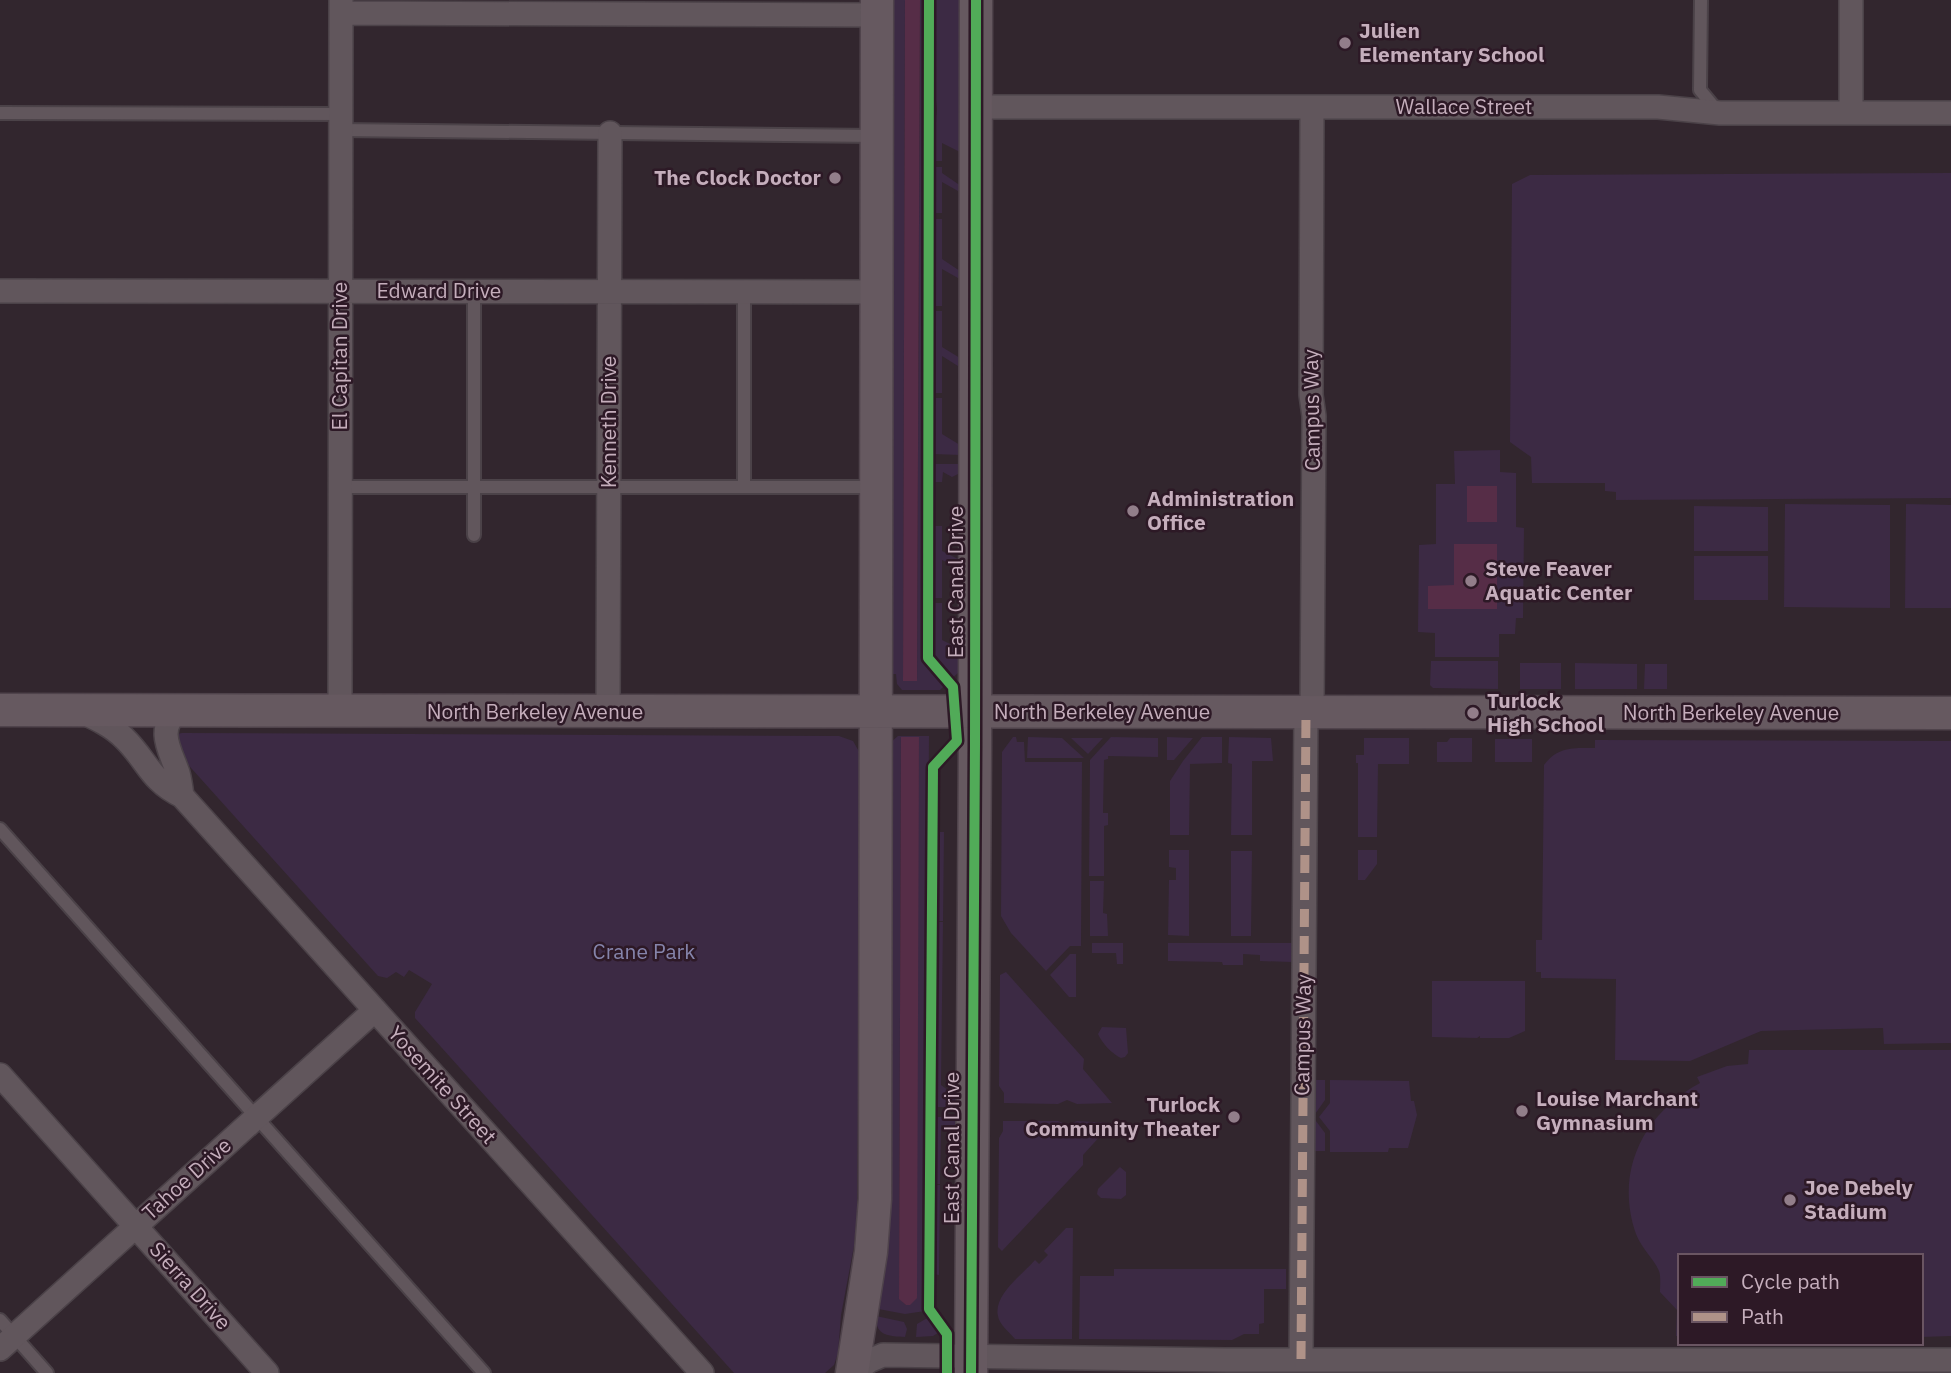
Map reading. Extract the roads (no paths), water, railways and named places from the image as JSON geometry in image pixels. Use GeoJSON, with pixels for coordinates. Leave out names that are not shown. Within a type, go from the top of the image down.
{"type":"FeatureCollection","features":[{"type":"Feature","properties":{"kind":"main road","name":"East Canal Drive"},"geometry":{"type":"LineString","coordinates":[[971,1365],[976,0]]}},
{"type":"Feature","properties":{"kind":"main road"},"geometry":{"type":"LineString","coordinates":[[853,1373],[874,1218],[877,8]]}},
{"type":"Feature","properties":{"kind":"main road","name":"North Berkeley Avenue"},"geometry":{"type":"LineString","coordinates":[[0,710],[1951,713]]}},
{"type":"Feature","properties":{"kind":"street"},"geometry":{"type":"LineString","coordinates":[[1851,0],[1851,112]]}},
{"type":"Feature","properties":{"kind":"street"},"geometry":{"type":"LineString","coordinates":[[341,7],[877,8]]}},
{"type":"Feature","properties":{"kind":"street","name":"El Capitan Drive"},"geometry":{"type":"LineString","coordinates":[[340,712],[341,7]]}},
{"type":"Feature","properties":{"kind":"street","name":"Wallace Street"},"geometry":{"type":"LineString","coordinates":[[976,107],[1658,107],[1720,113],[1951,113]]}},
{"type":"Feature","properties":{"kind":"street","name":"Campus Way"},"geometry":{"type":"LineString","coordinates":[[1294,1364],[1314,416],[1311,395],[1312,107]]}},
{"type":"Feature","properties":{"kind":"street","name":"Kenneth Drive"},"geometry":{"type":"LineString","coordinates":[[608,711],[610,133]]}},
{"type":"Feature","properties":{"kind":"street","name":"Edward Drive"},"geometry":{"type":"LineString","coordinates":[[0,291],[877,292]]}},
{"type":"Feature","properties":{"kind":"street","name":"Yosemite Street"},"geometry":{"type":"LineString","coordinates":[[76,710],[103,721],[122,736],[166,788],[182,796],[702,1373]]}},
{"type":"Feature","properties":{"kind":"street","name":"Yosemite Street"},"geometry":{"type":"LineString","coordinates":[[178,710],[169,722],[166,739],[182,796]]}},
{"type":"Feature","properties":{"kind":"street","name":"Tahoe Drive"},"geometry":{"type":"LineString","coordinates":[[5,1335],[136,1226],[374,1010]]}},
{"type":"Feature","properties":{"kind":"street","name":"Sierra Drive"},"geometry":{"type":"LineString","coordinates":[[0,1075],[267,1373]]}},
{"type":"Feature","properties":{"kind":"street"},"geometry":{"type":"LineString","coordinates":[[853,1373],[883,1355],[971,1365],[1133,1365],[1226,1360],[1294,1364],[1450,1366],[1927,1366],[1951,1360]]}},
{"type":"Feature","properties":{"kind":"lane"},"geometry":{"type":"LineString","coordinates":[[1701,0],[1700,90],[1720,113]]}},
{"type":"Feature","properties":{"kind":"lane"},"geometry":{"type":"LineString","coordinates":[[0,114],[341,122],[610,133],[877,136]]}},
{"type":"Feature","properties":{"kind":"lane"},"geometry":{"type":"LineString","coordinates":[[474,292],[474,535]]}},
{"type":"Feature","properties":{"kind":"lane"},"geometry":{"type":"LineString","coordinates":[[744,292],[744,487]]}},
{"type":"Feature","properties":{"kind":"lane"},"geometry":{"type":"LineString","coordinates":[[341,487],[877,487]]}},
{"type":"Feature","properties":{"kind":"lane"},"geometry":{"type":"LineString","coordinates":[[0,829],[484,1373]]}},
{"type":"Feature","properties":{"kind":"lane"},"geometry":{"type":"LineString","coordinates":[[5,1335],[47,1373]]}},
{"type":"Feature","properties":{"kind":"place","name":"Julien Elementary School"},"geometry":{"type":"Point","coordinates":[1345,43]}},
{"type":"Feature","properties":{"kind":"place","name":"The Clock Doctor"},"geometry":{"type":"Point","coordinates":[835,178]}},
{"type":"Feature","properties":{"kind":"place","name":"Administration Office"},"geometry":{"type":"Point","coordinates":[1133,511]}},
{"type":"Feature","properties":{"kind":"place","name":"Steve Feaver Aquatic Center"},"geometry":{"type":"Point","coordinates":[1471,581]}},
{"type":"Feature","properties":{"kind":"place","name":"Turlock High School"},"geometry":{"type":"Point","coordinates":[1473,713]}},
{"type":"Feature","properties":{"kind":"place","name":"Louise Marchant Gymnasium"},"geometry":{"type":"Point","coordinates":[1522,1111]}},
{"type":"Feature","properties":{"kind":"place","name":"Turlock Community Theater"},"geometry":{"type":"Point","coordinates":[1234,1117]}},
{"type":"Feature","properties":{"kind":"place","name":"Joe Debely Stadium"},"geometry":{"type":"Point","coordinates":[1790,1200]}},
{"type":"Feature","properties":{"kind":"park label","name":"Crane Park"},"geometry":{"type":"Point","coordinates":[644,952]}}]}
